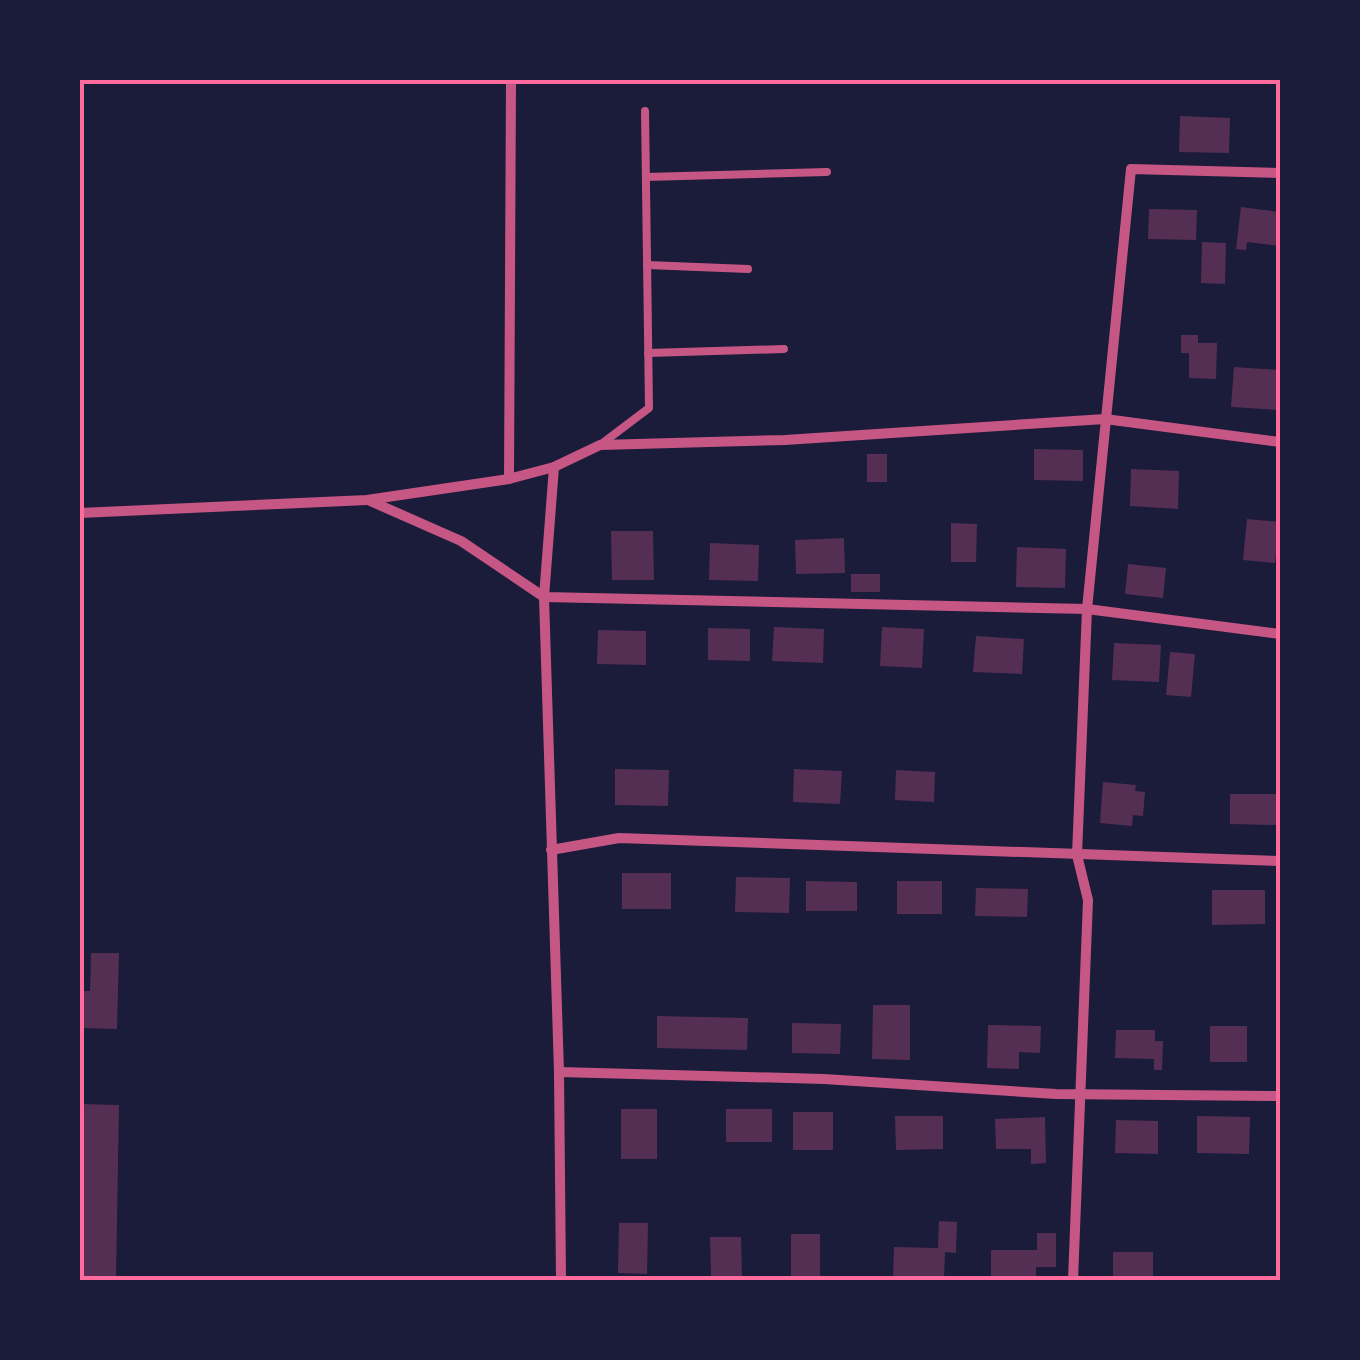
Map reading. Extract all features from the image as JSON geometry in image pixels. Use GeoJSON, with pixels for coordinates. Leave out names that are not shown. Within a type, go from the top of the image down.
{"type":"FeatureCollection","features":[{"type":"Feature","properties":{"kind":"street"},"geometry":{"type":"LineString","coordinates":[[509,479],[511,80]]}},
{"type":"Feature","properties":{"kind":"street"},"geometry":{"type":"LineString","coordinates":[[1073,1280],[1088,900],[1078,855],[1087,609],[1130,170],[1280,172]]}},
{"type":"Feature","properties":{"kind":"street"},"geometry":{"type":"LineString","coordinates":[[80,513],[368,500],[509,479],[554,468],[600,445],[785,440],[1104,419],[1280,442]]}},
{"type":"Feature","properties":{"kind":"street"},"geometry":{"type":"LineString","coordinates":[[554,468],[544,597],[559,1072],[561,1280]]}},
{"type":"Feature","properties":{"kind":"street"},"geometry":{"type":"LineString","coordinates":[[368,500],[461,541],[544,597],[1087,609],[1280,634]]}},
{"type":"Feature","properties":{"kind":"street"},"geometry":{"type":"LineString","coordinates":[[551,850],[619,838],[1280,861]]}},
{"type":"Feature","properties":{"kind":"street"},"geometry":{"type":"LineString","coordinates":[[559,1072],[824,1079],[1083,1094],[1280,1096]]}},
{"type":"Feature","properties":{"kind":"lane"},"geometry":{"type":"LineString","coordinates":[[600,445],[649,408],[645,111]]}},
{"type":"Feature","properties":{"kind":"lane"},"geometry":{"type":"LineString","coordinates":[[646,177],[827,172]]}},
{"type":"Feature","properties":{"kind":"lane"},"geometry":{"type":"LineString","coordinates":[[647,265],[748,269]]}},
{"type":"Feature","properties":{"kind":"lane"},"geometry":{"type":"LineString","coordinates":[[648,352],[784,349]]}},
{"type":"Feature","properties":{"kind":"building"},"geometry":{"type":"Polygon","coordinates":[[[1180,116],[1230,118],[1229,153],[1179,152],[1180,116]]]}},
{"type":"Feature","properties":{"kind":"building"},"geometry":{"type":"Polygon","coordinates":[[[1241,207],[1280,212],[1280,246],[1247,242],[1246,250],[1236,249],[1241,207]]]}},
{"type":"Feature","properties":{"kind":"building"},"geometry":{"type":"Polygon","coordinates":[[[1149,209],[1197,210],[1196,240],[1148,239],[1149,209]]]}},
{"type":"Feature","properties":{"kind":"building"},"geometry":{"type":"Polygon","coordinates":[[[1202,242],[1226,243],[1225,284],[1201,283],[1202,242]]]}},
{"type":"Feature","properties":{"kind":"building"},"geometry":{"type":"Polygon","coordinates":[[[1181,335],[1198,335],[1198,343],[1217,343],[1216,379],[1189,378],[1189,353],[1181,353],[1181,335]]]}},
{"type":"Feature","properties":{"kind":"building"},"geometry":{"type":"Polygon","coordinates":[[[1234,367],[1280,370],[1280,410],[1231,407],[1234,367]]]}},
{"type":"Feature","properties":{"kind":"building"},"geometry":{"type":"Polygon","coordinates":[[[1034,449],[1083,450],[1083,481],[1034,480],[1034,449]]]}},
{"type":"Feature","properties":{"kind":"building"},"geometry":{"type":"Polygon","coordinates":[[[867,454],[887,454],[887,482],[867,482],[867,454]]]}},
{"type":"Feature","properties":{"kind":"building"},"geometry":{"type":"Polygon","coordinates":[[[1131,469],[1179,471],[1178,509],[1130,506],[1131,469]]]}},
{"type":"Feature","properties":{"kind":"building"},"geometry":{"type":"Polygon","coordinates":[[[1247,519],[1280,522],[1280,555],[1276,554],[1275,563],[1243,560],[1247,519]]]}},
{"type":"Feature","properties":{"kind":"building"},"geometry":{"type":"Polygon","coordinates":[[[951,523],[977,524],[976,562],[951,562],[951,523]]]}},
{"type":"Feature","properties":{"kind":"building"},"geometry":{"type":"Polygon","coordinates":[[[611,531],[653,531],[654,580],[612,580],[611,531]]]}},
{"type":"Feature","properties":{"kind":"building"},"geometry":{"type":"Polygon","coordinates":[[[844,538],[845,573],[796,574],[795,540],[844,538]]]}},
{"type":"Feature","properties":{"kind":"building"},"geometry":{"type":"Polygon","coordinates":[[[710,543],[759,545],[758,581],[709,580],[710,543]]]}},
{"type":"Feature","properties":{"kind":"building"},"geometry":{"type":"Polygon","coordinates":[[[1017,547],[1066,549],[1065,588],[1016,587],[1017,547]]]}},
{"type":"Feature","properties":{"kind":"building"},"geometry":{"type":"Polygon","coordinates":[[[1128,564],[1166,568],[1163,598],[1125,594],[1128,564]]]}},
{"type":"Feature","properties":{"kind":"building"},"geometry":{"type":"Polygon","coordinates":[[[851,574],[880,574],[880,592],[851,592],[851,574]]]}},
{"type":"Feature","properties":{"kind":"building"},"geometry":{"type":"Polygon","coordinates":[[[774,627],[824,629],[823,663],[772,661],[774,627]]]}},
{"type":"Feature","properties":{"kind":"building"},"geometry":{"type":"Polygon","coordinates":[[[882,627],[924,629],[922,668],[880,666],[882,627]]]}},
{"type":"Feature","properties":{"kind":"building"},"geometry":{"type":"Polygon","coordinates":[[[708,628],[750,629],[750,661],[708,660],[708,628]]]}},
{"type":"Feature","properties":{"kind":"building"},"geometry":{"type":"Polygon","coordinates":[[[598,630],[646,631],[646,665],[597,664],[598,630]]]}},
{"type":"Feature","properties":{"kind":"building"},"geometry":{"type":"Polygon","coordinates":[[[976,636],[1024,639],[1022,674],[973,672],[976,636]]]}},
{"type":"Feature","properties":{"kind":"building"},"geometry":{"type":"Polygon","coordinates":[[[1114,643],[1161,645],[1159,682],[1112,680],[1114,643]]]}},
{"type":"Feature","properties":{"kind":"building"},"geometry":{"type":"Polygon","coordinates":[[[1170,652],[1195,654],[1191,697],[1166,695],[1170,652]]]}},
{"type":"Feature","properties":{"kind":"building"},"geometry":{"type":"Polygon","coordinates":[[[615,769],[669,770],[668,806],[615,805],[615,769]]]}},
{"type":"Feature","properties":{"kind":"building"},"geometry":{"type":"Polygon","coordinates":[[[794,769],[842,771],[840,804],[793,802],[794,769]]]}},
{"type":"Feature","properties":{"kind":"building"},"geometry":{"type":"Polygon","coordinates":[[[896,770],[935,772],[934,802],[895,800],[896,770]]]}},
{"type":"Feature","properties":{"kind":"building"},"geometry":{"type":"Polygon","coordinates":[[[1103,782],[1136,785],[1135,791],[1145,792],[1143,816],[1133,815],[1132,826],[1100,823],[1103,782]]]}},
{"type":"Feature","properties":{"kind":"building"},"geometry":{"type":"Polygon","coordinates":[[[1230,794],[1278,794],[1278,825],[1230,824],[1230,794]]]}},
{"type":"Feature","properties":{"kind":"building"},"geometry":{"type":"Polygon","coordinates":[[[622,873],[671,873],[671,909],[622,909],[622,873]]]}},
{"type":"Feature","properties":{"kind":"building"},"geometry":{"type":"Polygon","coordinates":[[[736,877],[790,878],[789,913],[735,912],[736,877]]]}},
{"type":"Feature","properties":{"kind":"building"},"geometry":{"type":"Polygon","coordinates":[[[806,881],[857,882],[857,911],[806,911],[806,881]]]}},
{"type":"Feature","properties":{"kind":"building"},"geometry":{"type":"Polygon","coordinates":[[[897,881],[942,881],[942,914],[897,914],[897,881]]]}},
{"type":"Feature","properties":{"kind":"building"},"geometry":{"type":"Polygon","coordinates":[[[976,888],[1028,889],[1027,917],[975,916],[976,888]]]}},
{"type":"Feature","properties":{"kind":"building"},"geometry":{"type":"Polygon","coordinates":[[[1212,890],[1265,890],[1265,924],[1212,925],[1212,890]]]}},
{"type":"Feature","properties":{"kind":"building"},"geometry":{"type":"Polygon","coordinates":[[[91,953],[119,953],[117,1029],[80,1028],[80,991],[90,991],[91,953]]]}},
{"type":"Feature","properties":{"kind":"building"},"geometry":{"type":"Polygon","coordinates":[[[873,1005],[910,1005],[910,1060],[872,1059],[873,1005]]]}},
{"type":"Feature","properties":{"kind":"building"},"geometry":{"type":"Polygon","coordinates":[[[657,1016],[748,1018],[747,1050],[657,1048],[657,1016]]]}},
{"type":"Feature","properties":{"kind":"building"},"geometry":{"type":"Polygon","coordinates":[[[792,1023],[841,1024],[840,1054],[792,1053],[792,1023]]]}},
{"type":"Feature","properties":{"kind":"building"},"geometry":{"type":"Polygon","coordinates":[[[988,1025],[1041,1026],[1040,1053],[1019,1052],[1019,1069],[987,1068],[988,1025]]]}},
{"type":"Feature","properties":{"kind":"building"},"geometry":{"type":"Polygon","coordinates":[[[1210,1026],[1247,1026],[1247,1062],[1210,1062],[1210,1026]]]}},
{"type":"Feature","properties":{"kind":"building"},"geometry":{"type":"Polygon","coordinates":[[[1116,1030],[1155,1030],[1155,1041],[1163,1041],[1162,1070],[1154,1070],[1154,1059],[1115,1058],[1116,1030]]]}},
{"type":"Feature","properties":{"kind":"building"},"geometry":{"type":"Polygon","coordinates":[[[80,1104],[119,1105],[116,1280],[80,1280],[80,1104]]]}},
{"type":"Feature","properties":{"kind":"building"},"geometry":{"type":"Polygon","coordinates":[[[621,1109],[657,1109],[657,1159],[621,1159],[621,1109]]]}},
{"type":"Feature","properties":{"kind":"building"},"geometry":{"type":"Polygon","coordinates":[[[726,1109],[772,1109],[772,1142],[726,1142],[726,1109]]]}},
{"type":"Feature","properties":{"kind":"building"},"geometry":{"type":"Polygon","coordinates":[[[793,1112],[833,1112],[833,1150],[793,1150],[793,1112]]]}},
{"type":"Feature","properties":{"kind":"building"},"geometry":{"type":"Polygon","coordinates":[[[895,1116],[943,1116],[943,1149],[896,1150],[895,1116]]]}},
{"type":"Feature","properties":{"kind":"building"},"geometry":{"type":"Polygon","coordinates":[[[1197,1116],[1250,1117],[1249,1154],[1197,1153],[1197,1116]]]}},
{"type":"Feature","properties":{"kind":"building"},"geometry":{"type":"Polygon","coordinates":[[[1045,1117],[1046,1163],[1031,1164],[1031,1149],[996,1149],[995,1119],[1045,1117]]]}},
{"type":"Feature","properties":{"kind":"building"},"geometry":{"type":"Polygon","coordinates":[[[1116,1120],[1158,1121],[1158,1154],[1115,1153],[1116,1120]]]}},
{"type":"Feature","properties":{"kind":"building"},"geometry":{"type":"Polygon","coordinates":[[[939,1221],[957,1222],[956,1253],[945,1252],[944,1280],[893,1278],[894,1247],[938,1248],[939,1221]]]}},
{"type":"Feature","properties":{"kind":"building"},"geometry":{"type":"Polygon","coordinates":[[[619,1223],[648,1223],[647,1274],[618,1273],[619,1223]]]}},
{"type":"Feature","properties":{"kind":"building"},"geometry":{"type":"Polygon","coordinates":[[[1037,1233],[1056,1233],[1056,1267],[1036,1267],[1036,1280],[991,1280],[991,1250],[1037,1250],[1037,1233]]]}},
{"type":"Feature","properties":{"kind":"building"},"geometry":{"type":"Polygon","coordinates":[[[791,1234],[820,1234],[820,1278],[791,1278],[791,1234]]]}},
{"type":"Feature","properties":{"kind":"building"},"geometry":{"type":"Polygon","coordinates":[[[710,1237],[741,1237],[742,1276],[711,1276],[710,1237]]]}},
{"type":"Feature","properties":{"kind":"building"},"geometry":{"type":"Polygon","coordinates":[[[1113,1252],[1153,1252],[1153,1280],[1113,1280],[1113,1252]]]}}]}
